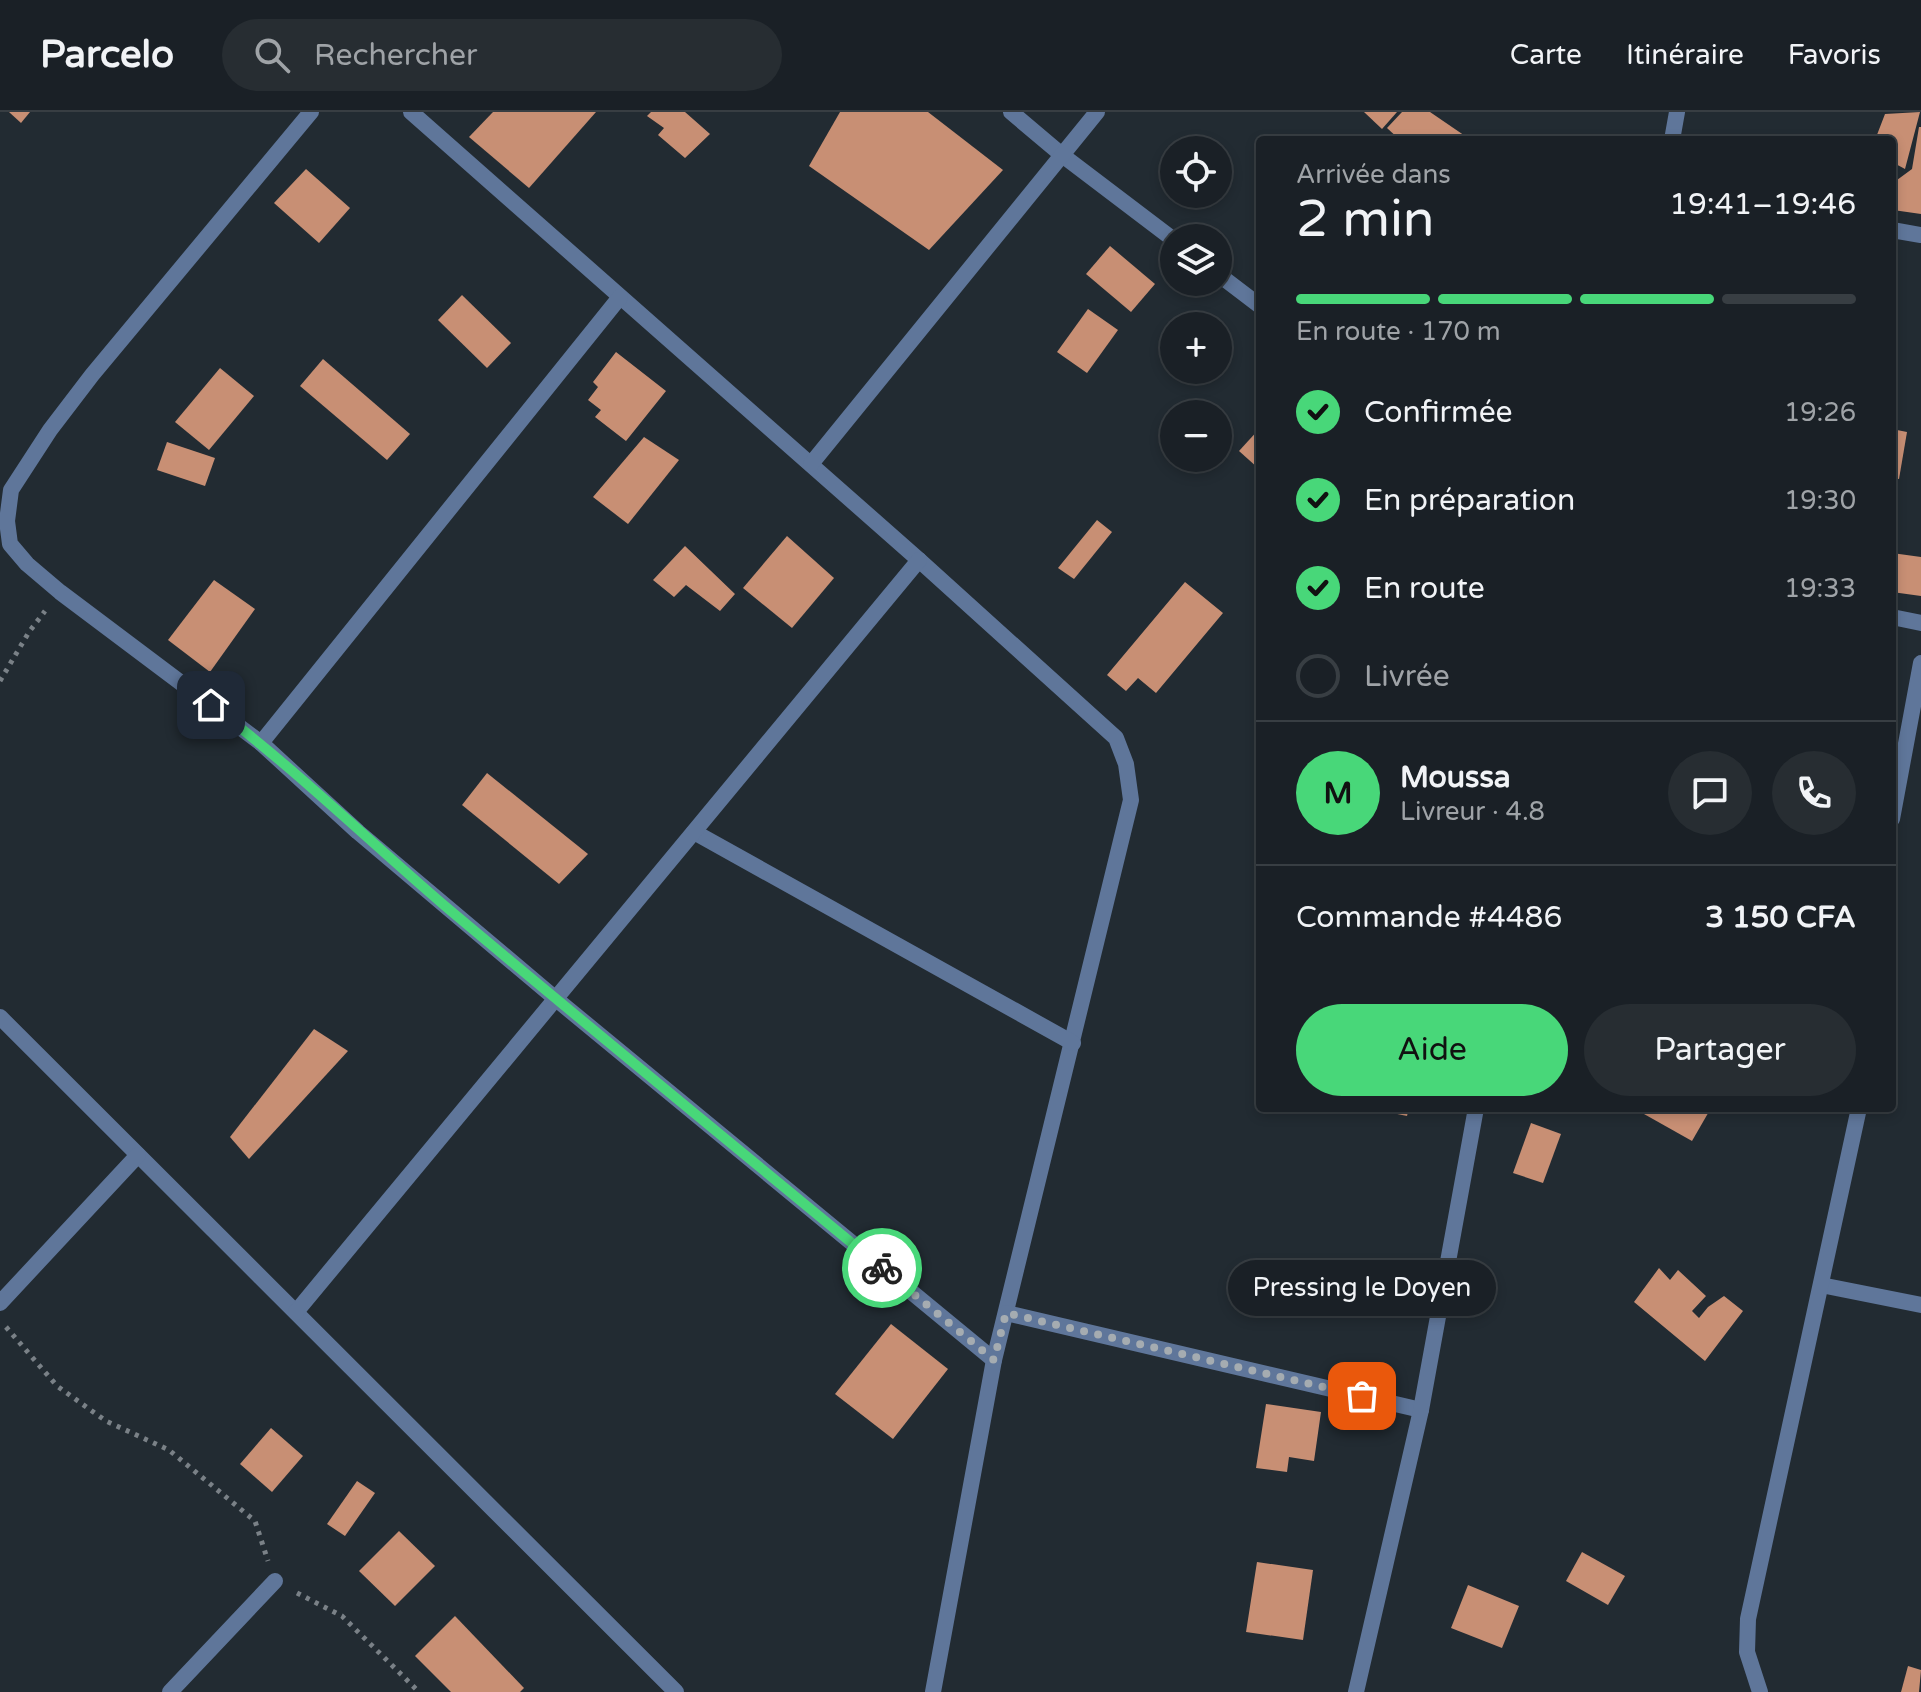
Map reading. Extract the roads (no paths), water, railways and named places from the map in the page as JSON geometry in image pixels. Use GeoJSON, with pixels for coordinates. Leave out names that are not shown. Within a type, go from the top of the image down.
{"type":"FeatureCollection","features":[{"type":"Feature","properties":{"kind":"street"},"geometry":{"type":"LineString","coordinates":[[311,112],[92,375],[50,430],[11,490],[7,521],[10,544],[27,564],[60,592],[261,743],[358,832],[556,999],[994,1360]]}},
{"type":"Feature","properties":{"kind":"street"},"geometry":{"type":"LineString","coordinates":[[411,112],[1116,738],[1126,764],[1131,800],[994,1360],[933,1692]]}},
{"type":"Feature","properties":{"kind":"street"},"geometry":{"type":"LineString","coordinates":[[1011,112],[1160,229]]}},
{"type":"Feature","properties":{"kind":"street"},"geometry":{"type":"LineString","coordinates":[[811,464],[1097,112]]}},
{"type":"Feature","properties":{"kind":"street"},"geometry":{"type":"LineString","coordinates":[[1673,136],[1677,112]]}},
{"type":"Feature","properties":{"kind":"street"},"geometry":{"type":"LineString","coordinates":[[1896,231],[1921,235]]}},
{"type":"Feature","properties":{"kind":"street"},"geometry":{"type":"LineString","coordinates":[[1232,285],[1256,303]]}},
{"type":"Feature","properties":{"kind":"street"},"geometry":{"type":"LineString","coordinates":[[261,743],[620,297]]}},
{"type":"Feature","properties":{"kind":"street"},"geometry":{"type":"LineString","coordinates":[[296,1312],[919,560]]}},
{"type":"Feature","properties":{"kind":"street"},"geometry":{"type":"LineString","coordinates":[[1896,618],[1921,623]]}},
{"type":"Feature","properties":{"kind":"street"},"geometry":{"type":"LineString","coordinates":[[1896,797],[1921,663]]}},
{"type":"Feature","properties":{"kind":"street"},"geometry":{"type":"LineString","coordinates":[[694,832],[1073,1043]]}},
{"type":"Feature","properties":{"kind":"street"},"geometry":{"type":"LineString","coordinates":[[0,1017],[676,1692]]}},
{"type":"Feature","properties":{"kind":"street"},"geometry":{"type":"LineString","coordinates":[[1356,1692],[1421,1410],[1475,1112]]}},
{"type":"Feature","properties":{"kind":"street"},"geometry":{"type":"LineString","coordinates":[[1760,1692],[1747,1652],[1748,1619],[1858,1112]]}},
{"type":"Feature","properties":{"kind":"street"},"geometry":{"type":"LineString","coordinates":[[0,1303],[138,1155]]}},
{"type":"Feature","properties":{"kind":"street"},"geometry":{"type":"LineString","coordinates":[[1821,1285],[1921,1305]]}},
{"type":"Feature","properties":{"kind":"street"},"geometry":{"type":"LineString","coordinates":[[1006,1313],[1421,1410]]}},
{"type":"Feature","properties":{"kind":"street"},"geometry":{"type":"LineString","coordinates":[[170,1692],[275,1581]]}},
{"type":"Feature","properties":{"kind":"place","name":"Pressing le Doyen"},"geometry":{"type":"Point","coordinates":[1362,1396]}}]}
